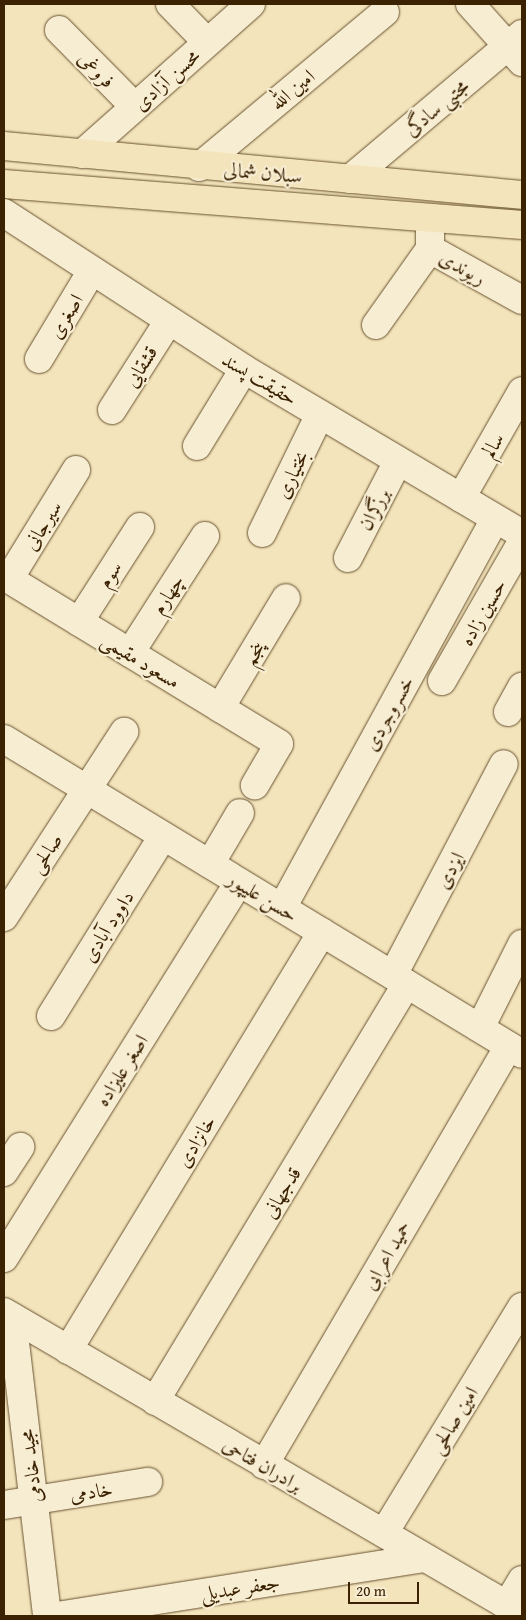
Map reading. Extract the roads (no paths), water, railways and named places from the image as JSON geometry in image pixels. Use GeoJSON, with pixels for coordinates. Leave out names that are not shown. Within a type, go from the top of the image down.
{"type":"FeatureCollection","features":[{"type":"Feature","properties":{"kind":"main road","name":"سبلان شمالی"},"geometry":{"type":"LineString","coordinates":[[4,146],[200,166],[522,194]]}},
{"type":"Feature","properties":{"kind":"main road"},"geometry":{"type":"LineString","coordinates":[[72,189],[82,154]]}},
{"type":"Feature","properties":{"kind":"main road","name":"سبلان شمالی"},"geometry":{"type":"LineString","coordinates":[[4,184],[522,225]]}},
{"type":"Feature","properties":{"kind":"street"},"geometry":{"type":"LineString","coordinates":[[170,4],[207,42]]}},
{"type":"Feature","properties":{"kind":"street","name":"محسن آزادی"},"geometry":{"type":"LineString","coordinates":[[82,154],[250,4]]}},
{"type":"Feature","properties":{"kind":"street"},"geometry":{"type":"LineString","coordinates":[[470,4],[518,48]]}},
{"type":"Feature","properties":{"kind":"street","name":"امین الله"},"geometry":{"type":"LineString","coordinates":[[200,166],[385,12]]}},
{"type":"Feature","properties":{"kind":"street","name":"فروغی"},"geometry":{"type":"LineString","coordinates":[[59,30],[135,107]]}},
{"type":"Feature","properties":{"kind":"street","name":"مجتبی سادگی"},"geometry":{"type":"LineString","coordinates":[[350,179],[518,48]]}},
{"type":"Feature","properties":{"kind":"street","name":"حقیقت پسند"},"geometry":{"type":"LineString","coordinates":[[4,213],[91,272],[244,369],[515,528]]}},
{"type":"Feature","properties":{"kind":"street","name":"ریوندی"},"geometry":{"type":"LineString","coordinates":[[430,218],[430,249],[522,300]]}},
{"type":"Feature","properties":{"kind":"street"},"geometry":{"type":"LineString","coordinates":[[376,325],[430,249]]}},
{"type":"Feature","properties":{"kind":"street","name":"اصغری"},"geometry":{"type":"LineString","coordinates":[[39,359],[91,272]]}},
{"type":"Feature","properties":{"kind":"street","name":"قشقایی"},"geometry":{"type":"LineString","coordinates":[[112,410],[168,322]]}},
{"type":"Feature","properties":{"kind":"street"},"geometry":{"type":"LineString","coordinates":[[197,446],[244,369]]}},
{"type":"Feature","properties":{"kind":"street","name":"سالم"},"geometry":{"type":"LineString","coordinates":[[461,498],[522,391]]}},
{"type":"Feature","properties":{"kind":"street","name":"بختیاری"},"geometry":{"type":"LineString","coordinates":[[262,533],[320,414]]}},
{"type":"Feature","properties":{"kind":"street","name":"برزگران"},"geometry":{"type":"LineString","coordinates":[[348,558],[398,461]]}},
{"type":"Feature","properties":{"kind":"street","name":"سیرجانی"},"geometry":{"type":"LineString","coordinates":[[6,578],[76,470]]}},
{"type":"Feature","properties":{"kind":"street","name":"سوم"},"geometry":{"type":"LineString","coordinates":[[79,622],[140,527]]}},
{"type":"Feature","properties":{"kind":"street","name":"حسین زاده"},"geometry":{"type":"LineString","coordinates":[[442,681],[515,528]]}},
{"type":"Feature","properties":{"kind":"street","name":"خسروجردی"},"geometry":{"type":"LineString","coordinates":[[282,908],[515,528]]}},
{"type":"Feature","properties":{"kind":"street","name":"چهارم"},"geometry":{"type":"LineString","coordinates":[[130,653],[205,536]]}},
{"type":"Feature","properties":{"kind":"street","name":"مسعود مقیمی"},"geometry":{"type":"LineString","coordinates":[[6,578],[279,744],[255,786]]}},
{"type":"Feature","properties":{"kind":"street","name":"پنجم"},"geometry":{"type":"LineString","coordinates":[[220,708],[286,598]]}},
{"type":"Feature","properties":{"kind":"street"},"geometry":{"type":"LineString","coordinates":[[508,712],[522,687]]}},
{"type":"Feature","properties":{"kind":"street","name":"صالحی"},"geometry":{"type":"LineString","coordinates":[[4,917],[124,732]]}},
{"type":"Feature","properties":{"kind":"street","name":"حسن علیپور"},"geometry":{"type":"LineString","coordinates":[[7,747],[87,789],[516,1050]]}},
{"type":"Feature","properties":{"kind":"street","name":"ایزدی"},"geometry":{"type":"LineString","coordinates":[[400,980],[504,764]]}},
{"type":"Feature","properties":{"kind":"street"},"geometry":{"type":"LineString","coordinates":[[210,864],[240,813]]}},
{"type":"Feature","properties":{"kind":"street","name":"داوود آبادی"},"geometry":{"type":"LineString","coordinates":[[51,1016],[163,836]]}},
{"type":"Feature","properties":{"kind":"street","name":"اصغر علیزاده"},"geometry":{"type":"LineString","coordinates":[[4,1258],[239,882]]}},
{"type":"Feature","properties":{"kind":"street","name":"خانزادی"},"geometry":{"type":"LineString","coordinates":[[68,1350],[322,932]]}},
{"type":"Feature","properties":{"kind":"street"},"geometry":{"type":"LineString","coordinates":[[480,1028],[522,944]]}},
{"type":"Feature","properties":{"kind":"street","name":"قدجهانی"},"geometry":{"type":"LineString","coordinates":[[155,1401],[400,980]]}},
{"type":"Feature","properties":{"kind":"street","name":"حمید اعرابی"},"geometry":{"type":"LineString","coordinates":[[264,1465],[516,1050]]}},
{"type":"Feature","properties":{"kind":"street"},"geometry":{"type":"LineString","coordinates":[[4,1172],[20,1147]]}},
{"type":"Feature","properties":{"kind":"street","name":"امین صالحی"},"geometry":{"type":"LineString","coordinates":[[384,1533],[522,1307]]}},
{"type":"Feature","properties":{"kind":"street","name":"برادران فتاحی"},"geometry":{"type":"LineString","coordinates":[[8,1314],[515,1610]]}},
{"type":"Feature","properties":{"kind":"street","name":"مجید خادمی"},"geometry":{"type":"LineString","coordinates":[[8,1314],[13,1403],[33,1500],[48,1616]]}},
{"type":"Feature","properties":{"kind":"street","name":"خادمی"},"geometry":{"type":"LineString","coordinates":[[4,1505],[148,1482]]}},
{"type":"Feature","properties":{"kind":"street","name":"جعفر عبدیلی"},"geometry":{"type":"LineString","coordinates":[[57,1616],[424,1558]]}},
{"type":"Feature","properties":{"kind":"street"},"geometry":{"type":"LineString","coordinates":[[515,1610],[522,1580]]}}]}
